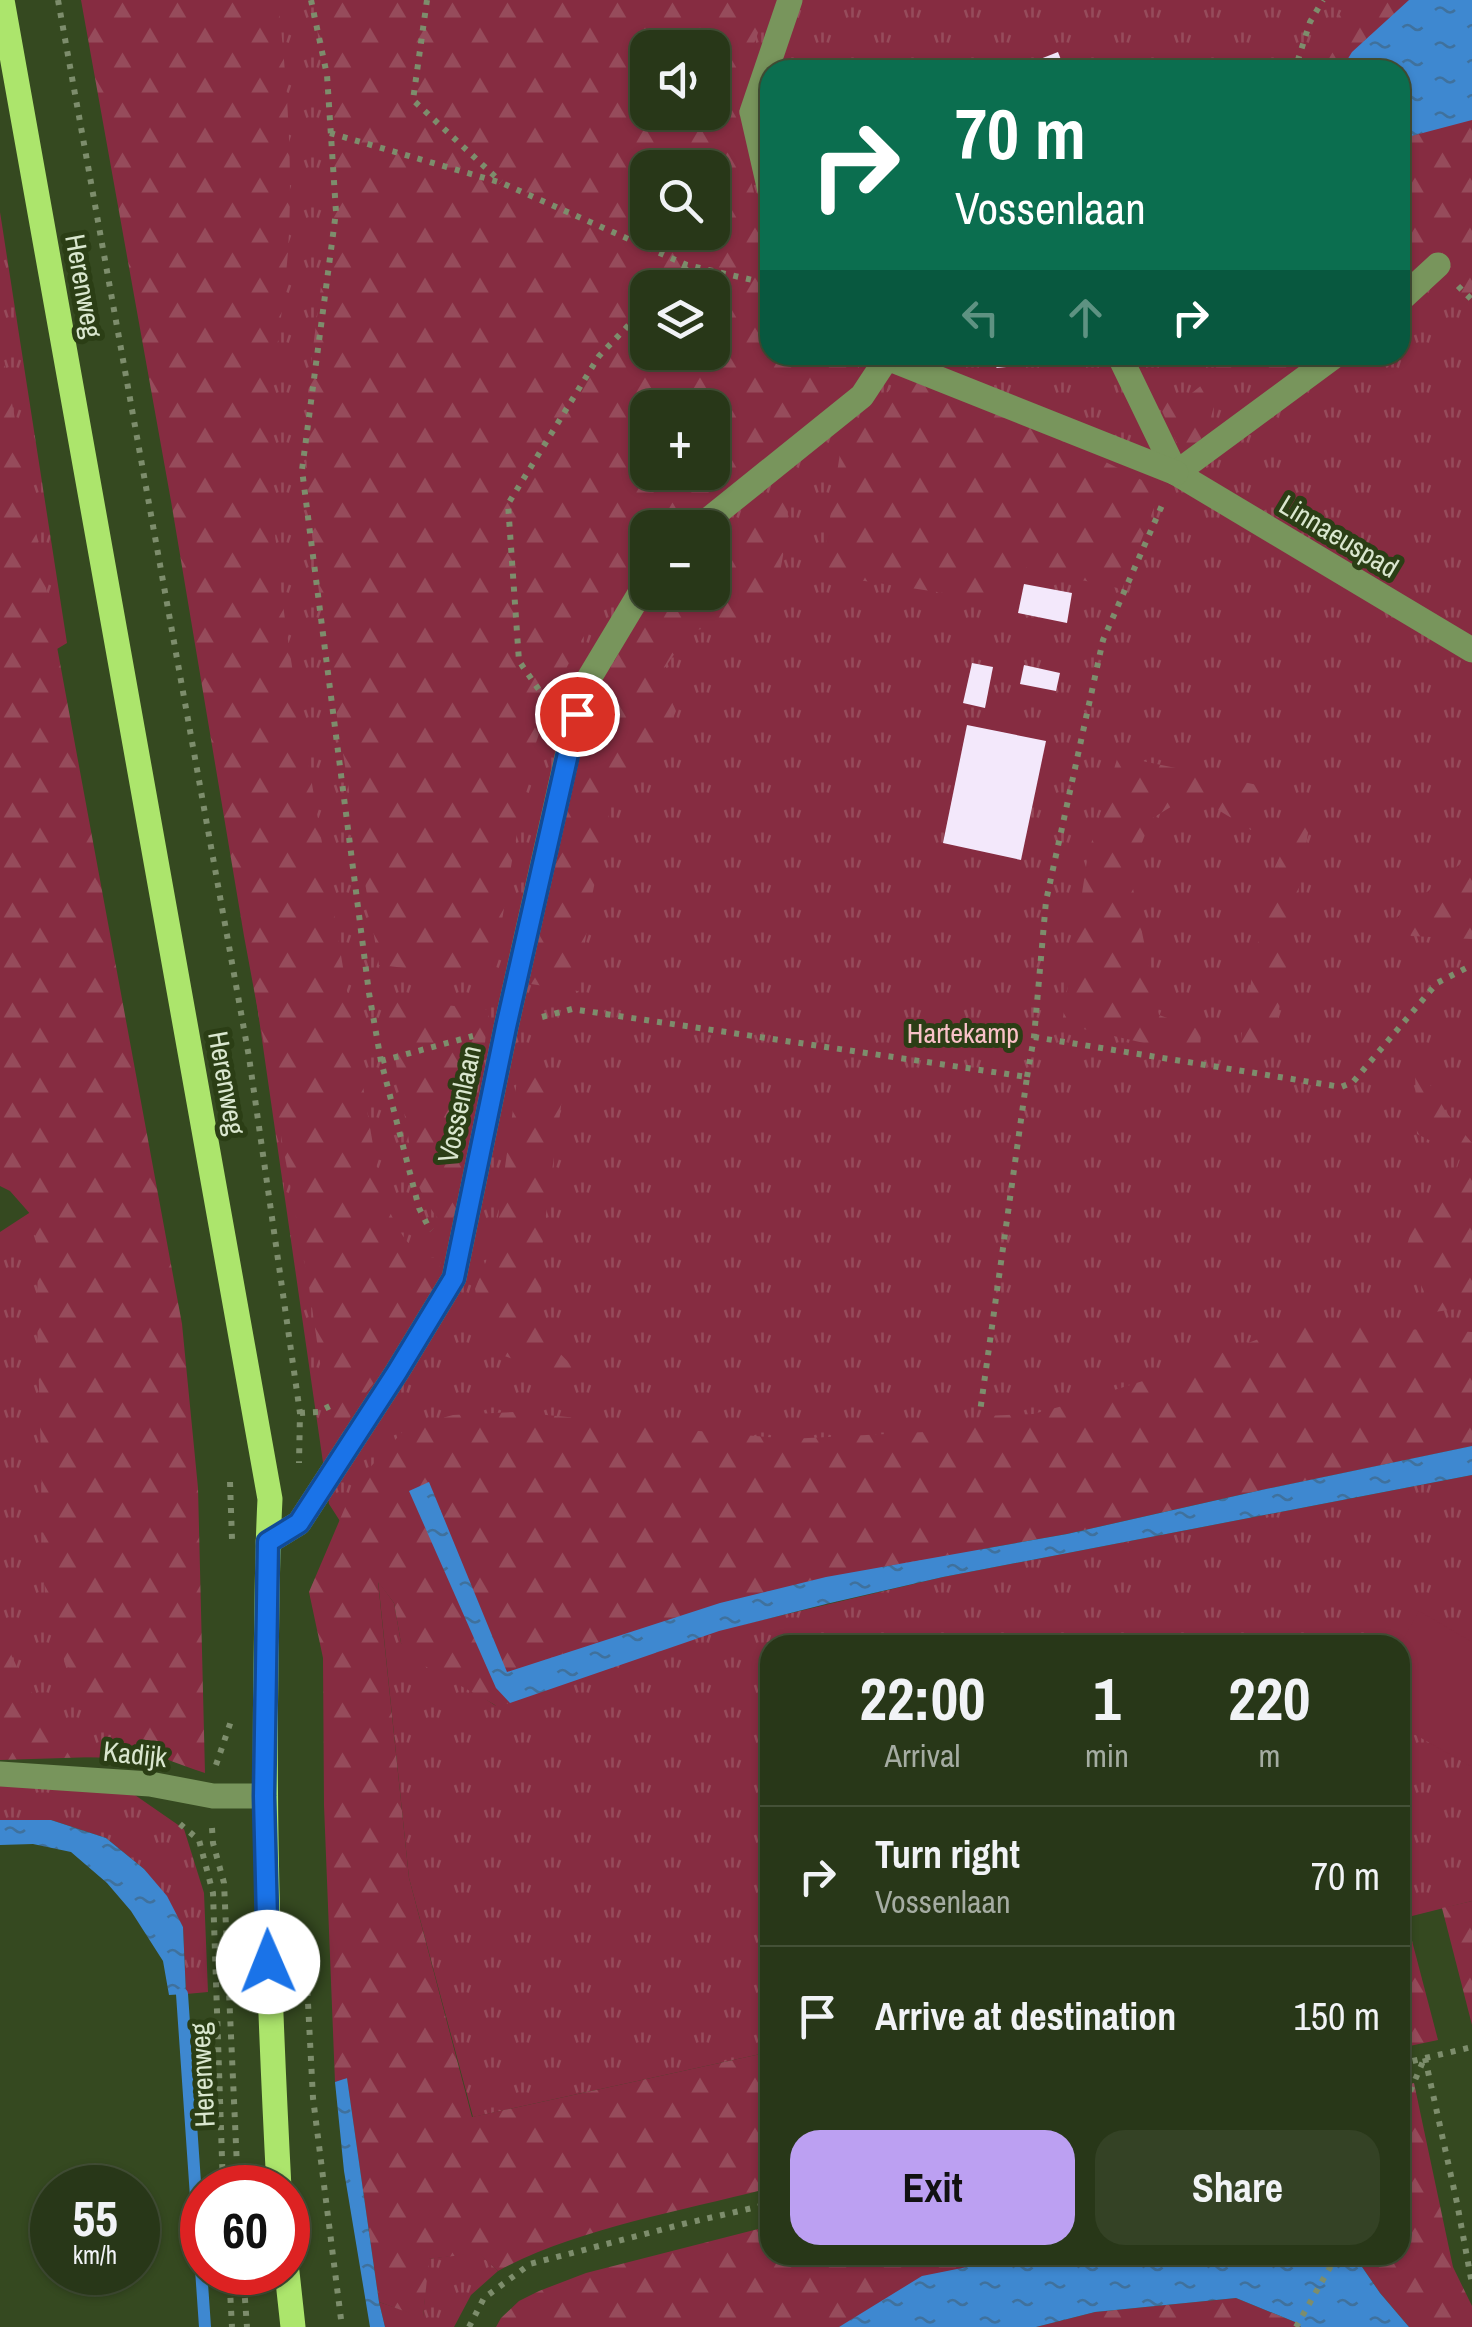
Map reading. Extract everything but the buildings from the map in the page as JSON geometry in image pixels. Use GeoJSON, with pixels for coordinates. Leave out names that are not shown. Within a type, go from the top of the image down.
{"type":"FeatureCollection","features":[{"type":"Feature","properties":{"kind":"main road","name":"Herenweg"},"geometry":{"type":"LineString","coordinates":[[2,0],[270,1498],[264,1796],[278,2165]]}},
{"type":"Feature","properties":{"kind":"main road"},"geometry":{"type":"LineString","coordinates":[[290,2295],[293,2327]]}},
{"type":"Feature","properties":{"kind":"street"},"geometry":{"type":"LineString","coordinates":[[770,60],[790,0]]}},
{"type":"Feature","properties":{"kind":"street"},"geometry":{"type":"LineString","coordinates":[[760,88],[752,112],[760,147]]}},
{"type":"Feature","properties":{"kind":"street"},"geometry":{"type":"LineString","coordinates":[[1410,291],[1438,266]]}},
{"type":"Feature","properties":{"kind":"street"},"geometry":{"type":"LineString","coordinates":[[720,510],[862,396],[881,365]]}},
{"type":"Feature","properties":{"kind":"street","name":"Linnaeuspad"},"geometry":{"type":"LineString","coordinates":[[906,365],[1176,473],[1472,650]]}},
{"type":"Feature","properties":{"kind":"street"},"geometry":{"type":"LineString","coordinates":[[1124,365],[1176,473],[1322,365]]}},
{"type":"Feature","properties":{"kind":"street","name":"Vossenlaan"},"geometry":{"type":"LineString","coordinates":[[268,1542],[299,1523],[454,1278],[582,690],[630,610]]}},
{"type":"Feature","properties":{"kind":"street","name":"Kadijk"},"geometry":{"type":"LineString","coordinates":[[0,1774],[150,1784],[213,1796],[264,1796]]}},
{"type":"Feature","properties":{"kind":"path","name":"Herenweg"},"geometry":{"type":"LineString","coordinates":[[58,0],[250,1057],[300,1413]]}},
{"type":"Feature","properties":{"kind":"path"},"geometry":{"type":"LineString","coordinates":[[311,0],[327,75],[336,212],[302,470],[381,1061],[419,1208],[427,1224],[458,1254]]}},
{"type":"Feature","properties":{"kind":"path"},"geometry":{"type":"LineString","coordinates":[[427,0],[413,100],[502,183]]}},
{"type":"Feature","properties":{"kind":"path"},"geometry":{"type":"LineString","coordinates":[[1297,60],[1310,22],[1323,0]]}},
{"type":"Feature","properties":{"kind":"path"},"geometry":{"type":"LineString","coordinates":[[330,133],[502,183],[686,265],[760,282]]}},
{"type":"Feature","properties":{"kind":"path"},"geometry":{"type":"LineString","coordinates":[[681,270],[686,265]]}},
{"type":"Feature","properties":{"kind":"path"},"geometry":{"type":"LineString","coordinates":[[572,738],[519,662],[508,504],[598,356],[630,324]]}},
{"type":"Feature","properties":{"kind":"path"},"geometry":{"type":"LineString","coordinates":[[980,1412],[1034,1037],[1046,901],[1103,640],[1176,473]]}},
{"type":"Feature","properties":{"kind":"path"},"geometry":{"type":"LineString","coordinates":[[1034,1037],[1340,1087],[1353,1082],[1437,983],[1472,965]]}},
{"type":"Feature","properties":{"kind":"path"},"geometry":{"type":"LineString","coordinates":[[381,1061],[572,1009],[1026,1077]]}},
{"type":"Feature","properties":{"kind":"path"},"geometry":{"type":"LineString","coordinates":[[230,1464],[232,1539]]}},
{"type":"Feature","properties":{"kind":"path","name":"Herenweg"},"geometry":{"type":"LineString","coordinates":[[235,1709],[216,1762],[213,1843],[224,1882],[237,2165]]}},
{"type":"Feature","properties":{"kind":"path"},"geometry":{"type":"LineString","coordinates":[[150,1784],[161,1808],[199,1840],[212,1893],[223,2165]]}},
{"type":"Feature","properties":{"kind":"path"},"geometry":{"type":"LineString","coordinates":[[306,1957],[313,2098],[342,2327]]}},
{"type":"Feature","properties":{"kind":"path"},"geometry":{"type":"LineString","coordinates":[[1410,2062],[1472,2047]]}},
{"type":"Feature","properties":{"kind":"path"},"geometry":{"type":"LineString","coordinates":[[1410,2092],[1425,2058]]}},
{"type":"Feature","properties":{"kind":"path"},"geometry":{"type":"LineString","coordinates":[[1425,2058],[1472,2284]]}},
{"type":"Feature","properties":{"kind":"path"},"geometry":{"type":"LineString","coordinates":[[469,2327],[484,2298],[530,2264],[760,2206]]}},
{"type":"Feature","properties":{"kind":"path"},"geometry":{"type":"LineString","coordinates":[[1296,2327],[1331,2265]]}},
{"type":"Feature","properties":{"kind":"path"},"geometry":{"type":"LineString","coordinates":[[230,2295],[232,2327]]}},
{"type":"Feature","properties":{"kind":"path"},"geometry":{"type":"LineString","coordinates":[[245,2295],[247,2327]]}},
{"type":"Feature","properties":{"kind":"green space"},"geometry":{"type":"Polygon","coordinates":[[[81,0],[276,0],[279,10],[290,191],[270,432],[284,608],[380,1186],[410,1245],[425,1256],[442,1258],[429,1306],[403,1347],[357,1404],[333,1451],[309,1287],[81,0]]]}},
{"type":"Feature","properties":{"kind":"green space","name":"Hartekamp"},"geometry":{"type":"Polygon","coordinates":[[[92,0],[1472,0],[1472,1446],[997,1545],[737,1626],[943,1577],[1472,1475],[1472,1901],[1410,1916],[1410,1635],[760,1635],[760,2054],[473,2117],[409,1878],[378,1581],[329,1504],[256,998],[218,670],[92,0]],[[378,1581],[394,1603],[401,1643],[496,1706],[378,1581]]]}},
{"type":"Feature","properties":{"kind":"green space"},"geometry":{"type":"Polygon","coordinates":[[[314,0],[770,0],[751,52],[739,111],[760,216],[760,365],[860,365],[816,419],[756,469],[730,485],[730,390],[630,390],[630,490],[721,490],[692,510],[630,510],[630,571],[581,640],[534,750],[493,978],[379,965],[329,663],[307,478],[307,409],[327,193],[314,0]]]}},
{"type":"Feature","properties":{"kind":"green space"},"geometry":{"type":"Polygon","coordinates":[[[1348,0],[1409,0],[1347,60],[1317,60],[1323,42],[1348,0]]]}},
{"type":"Feature","properties":{"kind":"green space"},"geometry":{"type":"Polygon","coordinates":[[[1472,120],[1472,304],[1444,284],[1410,251],[1410,136],[1472,120]]]}},
{"type":"Feature","properties":{"kind":"green space"},"geometry":{"type":"Polygon","coordinates":[[[0,212],[67,643],[0,683],[0,212]]]}},
{"type":"Feature","properties":{"kind":"green space"},"geometry":{"type":"Polygon","coordinates":[[[0,338],[182,1324],[198,1488],[205,1773],[150,1752],[110,1725],[68,1667],[47,1619],[38,1253],[32,1216],[10,1191],[0,1186],[0,338]]]}},
{"type":"Feature","properties":{"kind":"green space"},"geometry":{"type":"Polygon","coordinates":[[[1218,365],[1293,365],[1283,380],[1241,371],[1219,389],[1206,434],[1183,456],[1155,396],[1177,405],[1208,380],[1218,365]]]}},
{"type":"Feature","properties":{"kind":"green space"},"geometry":{"type":"Polygon","coordinates":[[[904,373],[1034,428],[1161,490],[1122,589],[1023,567],[1016,604],[832,576],[824,556],[841,447],[904,373]]]}},
{"type":"Feature","properties":{"kind":"green space"},"geometry":{"type":"Polygon","coordinates":[[[790,491],[772,617],[690,631],[660,675],[676,711],[653,766],[618,769],[591,901],[578,991],[531,984],[572,738],[620,651],[649,610],[730,610],[730,532],[790,491]]]}},
{"type":"Feature","properties":{"kind":"green space"},"geometry":{"type":"Polygon","coordinates":[[[1118,756],[1277,789],[1251,830],[1192,794],[1151,819],[1130,874],[1159,1015],[1201,1030],[1200,1056],[1062,1024],[1088,854],[1118,756]]]}},
{"type":"Feature","properties":{"kind":"green space"},"geometry":{"type":"Polygon","coordinates":[[[1295,824],[1309,827],[1271,1059],[1239,1050],[1269,880],[1295,824]]]}},
{"type":"Feature","properties":{"kind":"green space"},"geometry":{"type":"Polygon","coordinates":[[[1472,854],[1472,939],[1411,936],[1395,919],[1472,854]]]}},
{"type":"Feature","properties":{"kind":"green space"},"geometry":{"type":"Polygon","coordinates":[[[385,998],[489,1010],[468,1161],[447,1229],[428,1205],[415,1177],[385,998]]]}},
{"type":"Feature","properties":{"kind":"green space"},"geometry":{"type":"Polygon","coordinates":[[[1421,1046],[1428,1081],[1446,1112],[1472,1143],[1472,1307],[1434,1312],[1405,1252],[1415,1218],[1443,1188],[1451,1186],[1461,1156],[1417,1134],[1415,1071],[1421,1046]]]}},
{"type":"Feature","properties":{"kind":"green space"},"geometry":{"type":"Polygon","coordinates":[[[519,1066],[566,1070],[543,1236],[540,1333],[581,1375],[533,1366],[499,1354],[477,1299],[475,1289],[495,1239],[519,1066]]]}},
{"type":"Feature","properties":{"kind":"green space"},"geometry":{"type":"Polygon","coordinates":[[[147,1136],[190,1567],[167,1760],[0,1754],[0,1232],[147,1136]]]}},
{"type":"Feature","properties":{"kind":"green space"},"geometry":{"type":"Polygon","coordinates":[[[1368,1321],[1401,1330],[1472,1332],[1472,1446],[1067,1534],[826,1577],[720,1603],[506,1672],[430,1483],[410,1491],[496,1687],[510,1703],[497,1706],[414,1660],[401,1643],[394,1603],[378,1582],[409,1878],[472,2117],[760,2054],[760,2190],[596,2232],[498,2271],[478,2253],[429,2259],[423,2318],[379,2302],[347,2079],[335,2082],[324,1805],[323,1658],[309,1592],[355,1484],[406,1428],[453,1415],[515,1412],[789,1439],[925,1432],[984,1416],[1033,1414],[1070,1404],[1272,1334],[1324,1322],[1368,1321]]]}},
{"type":"Feature","properties":{"kind":"green space"},"geometry":{"type":"Polygon","coordinates":[[[1419,1611],[1472,1642],[1472,1767],[1410,1732],[1410,1635],[1406,1635],[1419,1611]]]}},
{"type":"Feature","properties":{"kind":"green space"},"geometry":{"type":"Polygon","coordinates":[[[0,1624],[16,1666],[36,1699],[96,1757],[0,1760],[0,1624]]]}},
{"type":"Feature","properties":{"kind":"green space"},"geometry":{"type":"Polygon","coordinates":[[[0,1786],[132,1793],[184,1829],[204,1893],[208,1992],[186,1994],[183,1927],[144,1869],[106,1838],[51,1820],[0,1820],[0,1786]]]}},
{"type":"Feature","properties":{"kind":"green space"},"geometry":{"type":"Polygon","coordinates":[[[1472,1901],[1472,2025],[1442,1908],[1472,1901]]]}},
{"type":"Feature","properties":{"kind":"green space"},"geometry":{"type":"Polygon","coordinates":[[[1410,1933],[1438,2040],[1410,2046],[1410,1933]]]}},
{"type":"Feature","properties":{"kind":"green space"},"geometry":{"type":"Polygon","coordinates":[[[1414,2083],[1453,2267],[1472,2306],[1472,2327],[1409,2327],[1361,2265],[1410,2265],[1410,2084],[1414,2083]]]}},
{"type":"Feature","properties":{"kind":"green space"},"geometry":{"type":"Polygon","coordinates":[[[760,2229],[760,2265],[974,2265],[839,2327],[496,2327],[519,2301],[586,2273],[760,2229]]]}},
{"type":"Feature","properties":{"kind":"green space"},"geometry":{"type":"Polygon","coordinates":[[[478,2252],[498,2271],[471,2295],[454,2327],[385,2327],[379,2302],[423,2317],[428,2259],[478,2252]]]}},
{"type":"Feature","properties":{"kind":"green space"},"geometry":{"type":"Polygon","coordinates":[[[1236,2298],[1301,2327],[1036,2327],[1095,2312],[1236,2298]]]}},
{"type":"Feature","properties":{"kind":"water"},"geometry":{"type":"Polygon","coordinates":[[[1409,0],[1472,0],[1472,120],[1410,136],[1410,60],[1347,60],[1409,0]]]}},
{"type":"Feature","properties":{"kind":"water"},"geometry":{"type":"Polygon","coordinates":[[[1472,1446],[1472,1475],[943,1577],[826,1604],[719,1631],[510,1703],[496,1688],[409,1491],[429,1482],[507,1672],[720,1603],[826,1577],[1067,1534],[1472,1446]]]}},
{"type":"Feature","properties":{"kind":"water"},"geometry":{"type":"Polygon","coordinates":[[[0,1820],[51,1820],[106,1838],[144,1869],[167,1896],[183,1927],[186,1994],[169,1995],[163,1961],[131,1911],[107,1883],[71,1852],[33,1844],[0,1845],[0,1820]]]}},
{"type":"Feature","properties":{"kind":"water"},"geometry":{"type":"Polygon","coordinates":[[[347,2078],[385,2327],[370,2327],[344,2171],[335,2082],[347,2078]]]}},
{"type":"Feature","properties":{"kind":"water"},"geometry":{"type":"Polygon","coordinates":[[[1361,2265],[1409,2327],[1301,2327],[1236,2298],[1095,2312],[1036,2327],[839,2327],[922,2276],[967,2267],[1361,2265]]]}},
{"type":"Feature","properties":{"kind":"waterway"},"geometry":{"type":"LineString","coordinates":[[182,1994],[205,2327]]}},
{"type":"Feature","properties":{"kind":"route"},"geometry":{"type":"LineString","coordinates":[[268,1962],[264,1796],[268,1542],[299,1523],[454,1278],[577,714]]}}]}
